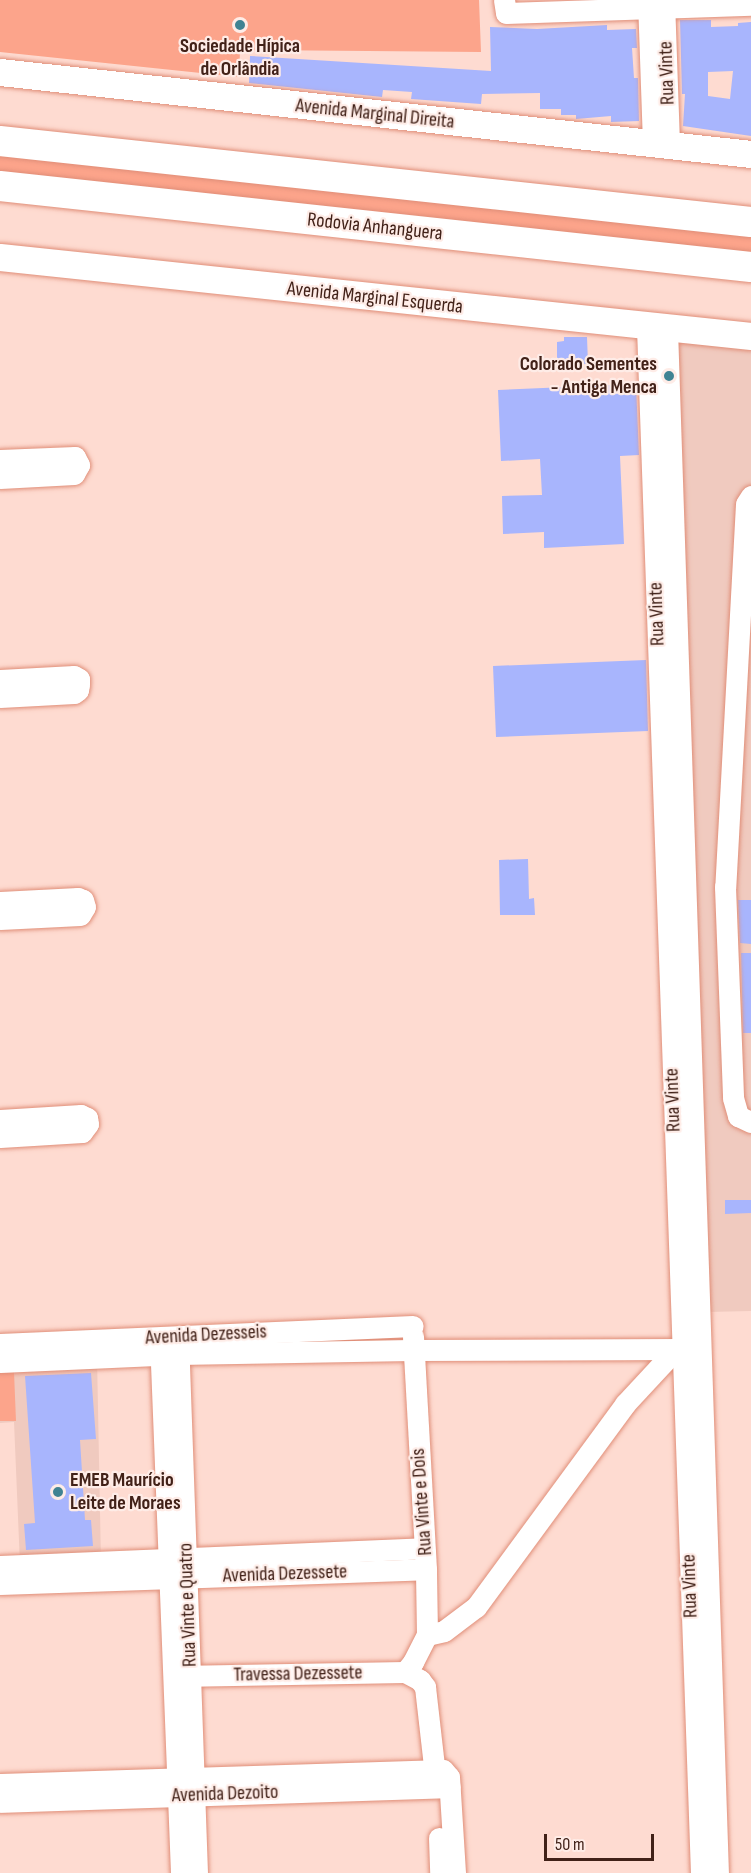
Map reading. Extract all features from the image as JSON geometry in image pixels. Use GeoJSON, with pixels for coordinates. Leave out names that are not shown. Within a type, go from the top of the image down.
{"type":"FeatureCollection","features":[{"type":"Feature","properties":{"kind":"highway"},"geometry":{"type":"LineString","coordinates":[[0,141],[751,222]]}},
{"type":"Feature","properties":{"kind":"highway","name":"Rodovia Anhanguera"},"geometry":{"type":"LineString","coordinates":[[0,186],[751,267]]}},
{"type":"Feature","properties":{"kind":"main road","name":"Avenida Marginal Direita"},"geometry":{"type":"LineString","coordinates":[[0,72],[751,154]]}},
{"type":"Feature","properties":{"kind":"main road","name":"Avenida Marginal Esquerda"},"geometry":{"type":"LineString","coordinates":[[0,257],[657,328],[751,336]]}},
{"type":"Feature","properties":{"kind":"street"},"geometry":{"type":"LineString","coordinates":[[504,0],[506,13],[656,4],[751,5]]}},
{"type":"Feature","properties":{"kind":"street","name":"Rua Vinte"},"geometry":{"type":"LineString","coordinates":[[656,4],[661,144]]}},
{"type":"Feature","properties":{"kind":"street","name":"Rua Vinte"},"geometry":{"type":"LineString","coordinates":[[657,328],[679,1349],[700,1873]]}},
{"type":"Feature","properties":{"kind":"street","name":"Rua Vinte"},"geometry":{"type":"LineString","coordinates":[[657,328],[718,1873]]}},
{"type":"Feature","properties":{"kind":"street"},"geometry":{"type":"LineString","coordinates":[[751,496],[746,504],[725,887],[733,1098],[738,1116],[751,1122]]}},
{"type":"Feature","properties":{"kind":"street"},"geometry":{"type":"LineString","coordinates":[[0,680],[74,676],[78,679],[79,684],[78,690],[74,693],[0,697]]}},
{"type":"Feature","properties":{"kind":"street"},"geometry":{"type":"LineString","coordinates":[[0,902],[78,898],[83,900],[85,907],[80,915],[0,919]]}},
{"type":"Feature","properties":{"kind":"street"},"geometry":{"type":"LineString","coordinates":[[0,1120],[81,1115],[87,1118],[87,1124],[82,1132],[0,1137]]}},
{"type":"Feature","properties":{"kind":"street"},"geometry":{"type":"LineString","coordinates":[[413,1326],[447,1351]]}},
{"type":"Feature","properties":{"kind":"street","name":"Avenida Dezesseis"},"geometry":{"type":"LineString","coordinates":[[0,1362],[413,1326]]}},
{"type":"Feature","properties":{"kind":"street","name":"Rua Vinte e Dois"},"geometry":{"type":"LineString","coordinates":[[412,1676],[413,1662],[427,1635],[425,1558],[412,1350],[413,1326]]}},
{"type":"Feature","properties":{"kind":"street","name":"Avenida Dezesseis"},"geometry":{"type":"LineString","coordinates":[[0,1344],[447,1351],[679,1349]]}},
{"type":"Feature","properties":{"kind":"street","name":"Rua Vinte e Quatro"},"geometry":{"type":"LineString","coordinates":[[169,1346],[186,1786],[197,1873]]}},
{"type":"Feature","properties":{"kind":"street"},"geometry":{"type":"LineString","coordinates":[[427,1635],[444,1631],[476,1608],[625,1404],[679,1349]]}},
{"type":"Feature","properties":{"kind":"street","name":"Avenida Dezessete"},"geometry":{"type":"LineString","coordinates":[[0,1584],[178,1569],[425,1558]]}},
{"type":"Feature","properties":{"kind":"street","name":"Avenida Dezessete"},"geometry":{"type":"LineString","coordinates":[[0,1566],[178,1569]]}},
{"type":"Feature","properties":{"kind":"street","name":"Travessa Dezessete"},"geometry":{"type":"LineString","coordinates":[[182,1675],[412,1676]]}},
{"type":"Feature","properties":{"kind":"street"},"geometry":{"type":"LineString","coordinates":[[412,1676],[428,1696],[455,1873]]}},
{"type":"Feature","properties":{"kind":"street"},"geometry":{"type":"LineString","coordinates":[[440,1873],[442,1779]]}},
{"type":"Feature","properties":{"kind":"street","name":"Avenida Dezoito"},"geometry":{"type":"LineString","coordinates":[[0,1784],[186,1786],[442,1779]]}},
{"type":"Feature","properties":{"kind":"street","name":"Rua Vinte e Quatro"},"geometry":{"type":"LineString","coordinates":[[181,1873],[186,1786]]}},
{"type":"Feature","properties":{"kind":"street","name":"Avenida Dezoito"},"geometry":{"type":"LineString","coordinates":[[0,1802],[186,1786]]}},
{"type":"Feature","properties":{"kind":"shaded area","name":"Sociedade Hípica de Orlândia"},"geometry":{"type":"Polygon","coordinates":[[[0,0],[479,0],[481,52],[240,50],[239,77],[0,52],[0,0]]]}},
{"type":"Feature","properties":{"kind":"shaded area"},"geometry":{"type":"Polygon","coordinates":[[[0,153],[751,234],[751,258],[0,176],[0,153]]]}},
{"type":"Feature","properties":{"kind":"shaded area"},"geometry":{"type":"Polygon","coordinates":[[[671,332],[751,338],[751,1311],[707,1312],[671,332]]]}},
{"type":"Feature","properties":{"kind":"shaded area","name":"EMEB Maurício Leite de Moraes"},"geometry":{"type":"Polygon","coordinates":[[[97,1357],[101,1562],[20,1565],[14,1422],[0,1423],[0,1361],[97,1357]]]}},
{"type":"Feature","properties":{"kind":"shaded area"},"geometry":{"type":"Polygon","coordinates":[[[14,1372],[16,1421],[0,1421],[0,1373],[14,1372]]]}},
{"type":"Feature","properties":{"kind":"building"},"geometry":{"type":"Polygon","coordinates":[[[680,20],[711,20],[711,27],[738,26],[738,23],[751,22],[751,136],[683,126],[685,94],[682,94],[680,20]],[[733,71],[708,72],[708,96],[730,99],[733,71]]]}},
{"type":"Feature","properties":{"kind":"building"},"geometry":{"type":"Polygon","coordinates":[[[607,25],[607,30],[636,29],[637,48],[632,48],[634,78],[638,78],[639,121],[611,122],[611,116],[576,119],[576,115],[561,115],[561,109],[540,109],[540,93],[482,94],[481,104],[411,99],[412,92],[383,90],[382,97],[249,83],[250,56],[491,71],[490,27],[537,29],[607,25]]]}},
{"type":"Feature","properties":{"kind":"building"},"geometry":{"type":"Polygon","coordinates":[[[564,337],[587,337],[588,364],[557,365],[557,342],[564,341],[564,337]]]}},
{"type":"Feature","properties":{"kind":"building"},"geometry":{"type":"Polygon","coordinates":[[[636,384],[639,455],[620,456],[624,544],[544,548],[544,532],[503,534],[502,496],[542,495],[540,459],[501,461],[498,390],[636,384]]]}},
{"type":"Feature","properties":{"kind":"building"},"geometry":{"type":"Polygon","coordinates":[[[646,660],[648,731],[496,737],[493,666],[646,660]]]}},
{"type":"Feature","properties":{"kind":"building"},"geometry":{"type":"Polygon","coordinates":[[[528,859],[529,899],[534,898],[535,915],[500,915],[499,860],[528,859]]]}},
{"type":"Feature","properties":{"kind":"building"},"geometry":{"type":"Polygon","coordinates":[[[738,900],[751,900],[751,944],[740,943],[738,900]]]}},
{"type":"Feature","properties":{"kind":"building"},"geometry":{"type":"Polygon","coordinates":[[[741,953],[751,953],[751,1033],[743,1033],[741,953]]]}},
{"type":"Feature","properties":{"kind":"building"},"geometry":{"type":"Polygon","coordinates":[[[725,1200],[751,1200],[751,1213],[725,1214],[725,1200]]]}},
{"type":"Feature","properties":{"kind":"building"},"geometry":{"type":"Polygon","coordinates":[[[91,1373],[96,1439],[80,1440],[85,1520],[91,1520],[93,1546],[26,1550],[24,1524],[35,1523],[25,1376],[91,1373]]]}},
{"type":"Feature","properties":{"kind":"place","name":"Sociedade Hípica de Orlândia"},"geometry":{"type":"Point","coordinates":[240,25]}},
{"type":"Feature","properties":{"kind":"place","name":"Colorado Sementes - Antiga Menca"},"geometry":{"type":"Point","coordinates":[669,376]}},
{"type":"Feature","properties":{"kind":"place","name":"EMEB Maurício Leite de Moraes"},"geometry":{"type":"Point","coordinates":[58,1492]}}]}
